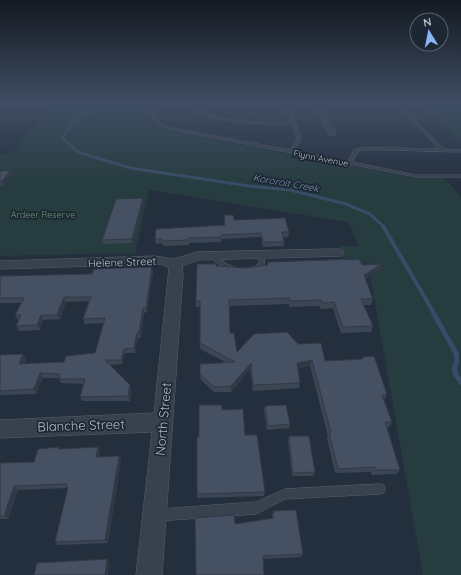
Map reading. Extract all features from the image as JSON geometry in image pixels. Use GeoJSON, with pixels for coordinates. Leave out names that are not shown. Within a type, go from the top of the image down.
{"type":"FeatureCollection","features":[{"type":"Feature","properties":{"kind":"street"},"geometry":{"type":"LineString","coordinates":[[174,264],[189,258],[212,256],[338,253]]}},
{"type":"Feature","properties":{"kind":"street","name":"Helene Street"},"geometry":{"type":"LineString","coordinates":[[0,265],[155,260],[166,261],[174,264]]}},
{"type":"Feature","properties":{"kind":"street","name":"North Street"},"geometry":{"type":"LineString","coordinates":[[149,575],[176,274],[174,264]]}},
{"type":"Feature","properties":{"kind":"street","name":"Blanche Street"},"geometry":{"type":"LineString","coordinates":[[0,429],[162,422]]}},
{"type":"Feature","properties":{"kind":"lane","name":"Flynn Avenue"},"geometry":{"type":"LineString","coordinates":[[188,132],[416,176],[461,176]]}},
{"type":"Feature","properties":{"kind":"lane"},"geometry":{"type":"LineString","coordinates":[[291,152],[299,141],[296,132]]}},
{"type":"Feature","properties":{"kind":"lane"},"geometry":{"type":"LineString","coordinates":[[425,132],[442,150]]}},
{"type":"Feature","properties":{"kind":"lane"},"geometry":{"type":"LineString","coordinates":[[349,163],[356,151],[360,148],[461,151]]}},
{"type":"Feature","properties":{"kind":"lane"},"geometry":{"type":"LineString","coordinates":[[212,256],[230,269],[244,270],[256,269],[260,266],[263,260],[262,255]]}},
{"type":"Feature","properties":{"kind":"lane"},"geometry":{"type":"LineString","coordinates":[[154,516],[256,508],[270,502],[277,496],[285,494],[380,489]]}},
{"type":"Feature","properties":{"kind":"green space","name":"Ardeer Reserve"},"geometry":{"type":"Polygon","coordinates":[[[30,132],[174,132],[413,178],[445,178],[461,197],[461,575],[423,575],[368,263],[345,263],[338,246],[359,246],[348,222],[149,190],[135,253],[0,256],[0,155],[13,152],[30,132]]]}},
{"type":"Feature","properties":{"kind":"green space"},"geometry":{"type":"Polygon","coordinates":[[[450,132],[461,132],[461,142],[450,132]]]}},
{"type":"Feature","properties":{"kind":"building"},"geometry":{"type":"Polygon","coordinates":[[[0,171],[10,171],[1,182],[0,182],[0,171]]]}},
{"type":"Feature","properties":{"kind":"building"},"geometry":{"type":"Polygon","coordinates":[[[143,198],[132,239],[102,240],[116,199],[143,198]]]}},
{"type":"Feature","properties":{"kind":"building"},"geometry":{"type":"Polygon","coordinates":[[[224,215],[233,215],[234,220],[285,218],[289,232],[282,232],[284,242],[263,242],[261,233],[221,235],[221,237],[189,238],[188,240],[162,241],[162,239],[155,239],[156,229],[225,225],[224,215]]]}},
{"type":"Feature","properties":{"kind":"building"},"geometry":{"type":"Polygon","coordinates":[[[359,259],[362,265],[382,264],[364,275],[373,299],[361,299],[373,326],[343,327],[334,302],[322,303],[321,300],[290,301],[290,298],[229,300],[230,333],[234,333],[237,352],[254,334],[287,332],[298,344],[321,343],[325,361],[363,359],[363,357],[374,356],[387,394],[382,395],[392,422],[385,422],[400,470],[376,470],[375,467],[338,469],[329,433],[331,433],[312,360],[297,363],[300,383],[253,385],[251,363],[231,386],[214,387],[200,374],[200,364],[235,362],[200,343],[200,301],[196,301],[197,264],[216,264],[216,266],[246,268],[268,265],[268,262],[359,259]]]}},
{"type":"Feature","properties":{"kind":"building"},"geometry":{"type":"Polygon","coordinates":[[[152,267],[146,308],[143,308],[139,333],[137,333],[134,348],[124,349],[121,360],[105,360],[130,385],[128,396],[80,397],[85,379],[59,379],[60,374],[40,373],[34,389],[0,391],[0,355],[23,354],[19,364],[64,362],[66,356],[95,353],[105,318],[83,319],[91,297],[64,297],[57,315],[41,315],[37,325],[16,326],[21,315],[15,315],[24,298],[0,298],[0,276],[92,274],[94,269],[152,267]]]}},
{"type":"Feature","properties":{"kind":"building"},"geometry":{"type":"Polygon","coordinates":[[[199,405],[222,405],[222,410],[243,409],[245,435],[257,435],[265,492],[197,494],[197,437],[199,437],[199,405]]]}},
{"type":"Feature","properties":{"kind":"building"},"geometry":{"type":"Polygon","coordinates":[[[286,405],[290,424],[268,426],[265,406],[286,405]]]}},
{"type":"Feature","properties":{"kind":"building"},"geometry":{"type":"Polygon","coordinates":[[[289,436],[309,436],[315,472],[293,473],[289,436]]]}},
{"type":"Feature","properties":{"kind":"building"},"geometry":{"type":"Polygon","coordinates":[[[59,447],[58,449],[98,447],[96,457],[119,456],[105,540],[55,542],[68,487],[66,487],[67,484],[14,486],[4,516],[0,516],[0,463],[34,462],[38,449],[59,447]]]}},
{"type":"Feature","properties":{"kind":"building"},"geometry":{"type":"Polygon","coordinates":[[[296,510],[303,554],[263,556],[264,575],[196,575],[195,518],[234,515],[235,524],[274,518],[273,511],[296,510]]]}},
{"type":"Feature","properties":{"kind":"building"},"geometry":{"type":"Polygon","coordinates":[[[107,559],[105,575],[34,575],[37,563],[107,559]]]}},
{"type":"Feature","properties":{"kind":"waterway","name":"Kororoit Creek"},"geometry":{"type":"LineString","coordinates":[[66,132],[62,138],[78,152],[100,159]]}},
{"type":"Feature","properties":{"kind":"waterway","name":"Kororoit Creek"},"geometry":{"type":"LineString","coordinates":[[97,158],[131,168],[249,186],[290,190],[346,204],[370,214],[383,226]]}},
{"type":"Feature","properties":{"kind":"waterway","name":"Kororoit Creek"},"geometry":{"type":"LineString","coordinates":[[383,226],[435,315]]}},
{"type":"Feature","properties":{"kind":"waterway","name":"Kororoit Creek"},"geometry":{"type":"LineString","coordinates":[[434,314],[456,353],[457,361],[454,368],[456,375],[461,382]]}}]}
